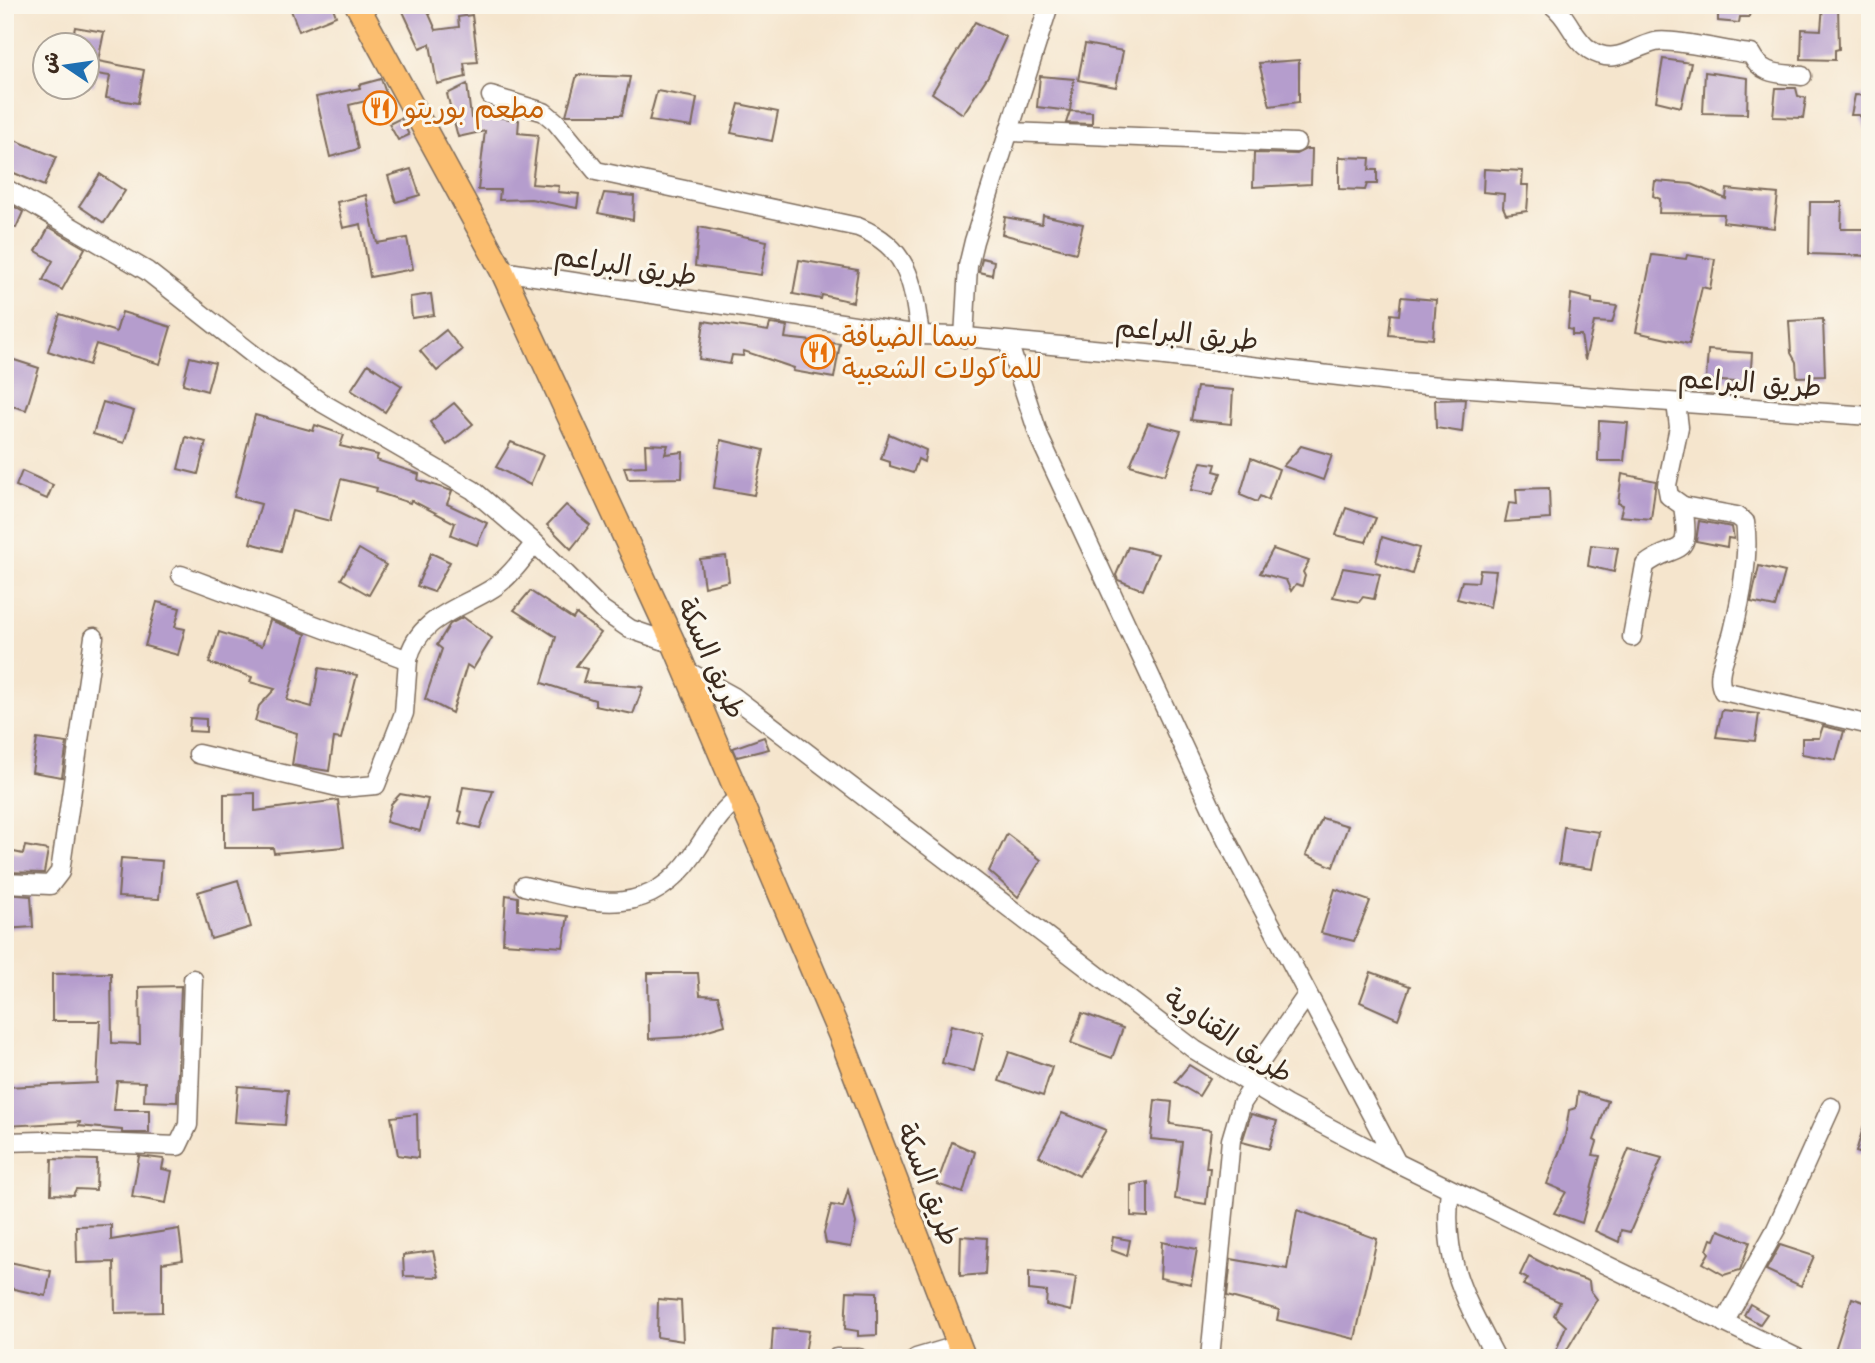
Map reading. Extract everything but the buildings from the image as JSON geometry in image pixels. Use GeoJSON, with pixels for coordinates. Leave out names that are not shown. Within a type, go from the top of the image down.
{"type":"FeatureCollection","features":[{"type":"Feature","properties":{"kind":"main road","name":"طريق السكة"},"geometry":{"type":"LineString","coordinates":[[357,5],[502,271],[674,643],[840,1035],[962,1351]]}},
{"type":"Feature","properties":{"kind":"street"},"geometry":{"type":"LineString","coordinates":[[964,338],[971,254],[982,209],[1010,132],[1049,5]]}},
{"type":"Feature","properties":{"kind":"street"},"geometry":{"type":"LineString","coordinates":[[1552,5],[1561,11],[1582,44],[1604,56],[1619,58],[1657,41],[1678,42],[1751,54],[1758,68],[1802,76]]}},
{"type":"Feature","properties":{"kind":"street"},"geometry":{"type":"LineString","coordinates":[[491,96],[544,112],[556,122],[596,171],[877,234],[897,254],[912,280],[920,335]]}},
{"type":"Feature","properties":{"kind":"street"},"geometry":{"type":"LineString","coordinates":[[1010,132],[1296,143]]}},
{"type":"Feature","properties":{"kind":"street"},"geometry":{"type":"LineString","coordinates":[[5,188],[147,271],[264,363],[319,401],[473,490],[534,543],[601,609],[629,629],[674,643]]}},
{"type":"Feature","properties":{"kind":"street","name":"طريق البراعم"},"geometry":{"type":"LineString","coordinates":[[502,271],[920,335],[1147,354],[1399,383],[1870,416]]}},
{"type":"Feature","properties":{"kind":"street"},"geometry":{"type":"LineString","coordinates":[[1008,342],[1040,439],[1226,839],[1397,1163]]}},
{"type":"Feature","properties":{"kind":"street"},"geometry":{"type":"LineString","coordinates":[[1676,403],[1679,428],[1667,485],[1672,500],[1683,506],[1737,516],[1745,522],[1747,543],[1733,632],[1720,679],[1723,691],[1870,725]]}},
{"type":"Feature","properties":{"kind":"street"},"geometry":{"type":"LineString","coordinates":[[1632,637],[1645,565],[1684,546],[1686,526],[1683,506]]}},
{"type":"Feature","properties":{"kind":"street"},"geometry":{"type":"LineString","coordinates":[[198,754],[342,788],[376,785],[404,713],[411,647],[426,626],[495,587],[534,543]]}},
{"type":"Feature","properties":{"kind":"street"},"geometry":{"type":"LineString","coordinates":[[181,575],[408,660]]}},
{"type":"Feature","properties":{"kind":"street"},"geometry":{"type":"LineString","coordinates":[[5,883],[50,885],[61,872],[94,637]]}},
{"type":"Feature","properties":{"kind":"street","name":"طريق القناوية"},"geometry":{"type":"LineString","coordinates":[[685,670],[734,696],[1195,1050],[1397,1163],[1797,1358]]}},
{"type":"Feature","properties":{"kind":"street"},"geometry":{"type":"LineString","coordinates":[[524,886],[599,904],[631,902],[673,878],[691,858],[717,819],[741,796]]}},
{"type":"Feature","properties":{"kind":"street"},"geometry":{"type":"LineString","coordinates":[[5,1142],[178,1146],[188,1125],[193,979]]}},
{"type":"Feature","properties":{"kind":"street"},"geometry":{"type":"LineString","coordinates":[[1210,1358],[1231,1140],[1251,1083],[1307,995]]}},
{"type":"Feature","properties":{"kind":"street"},"geometry":{"type":"LineString","coordinates":[[1724,1323],[1776,1229],[1831,1107]]}},
{"type":"Feature","properties":{"kind":"street"},"geometry":{"type":"LineString","coordinates":[[1450,1190],[1447,1216],[1452,1268],[1496,1358]]}},
{"type":"Feature","properties":{"kind":"street"},"geometry":{"type":"LineString","coordinates":[[916,1358],[962,1351]]}},
{"type":"Feature","properties":{"kind":"street"},"geometry":{"type":"LineString","coordinates":[[836,1358],[859,1358]]}},
{"type":"Feature","properties":{"kind":"place","name":"مطعم بوريتو"},"geometry":{"type":"Point","coordinates":[380,108]}},
{"type":"Feature","properties":{"kind":"place","name":"سما الضيافة للمأكولات الشعبية"},"geometry":{"type":"Point","coordinates":[818,352]}}]}
